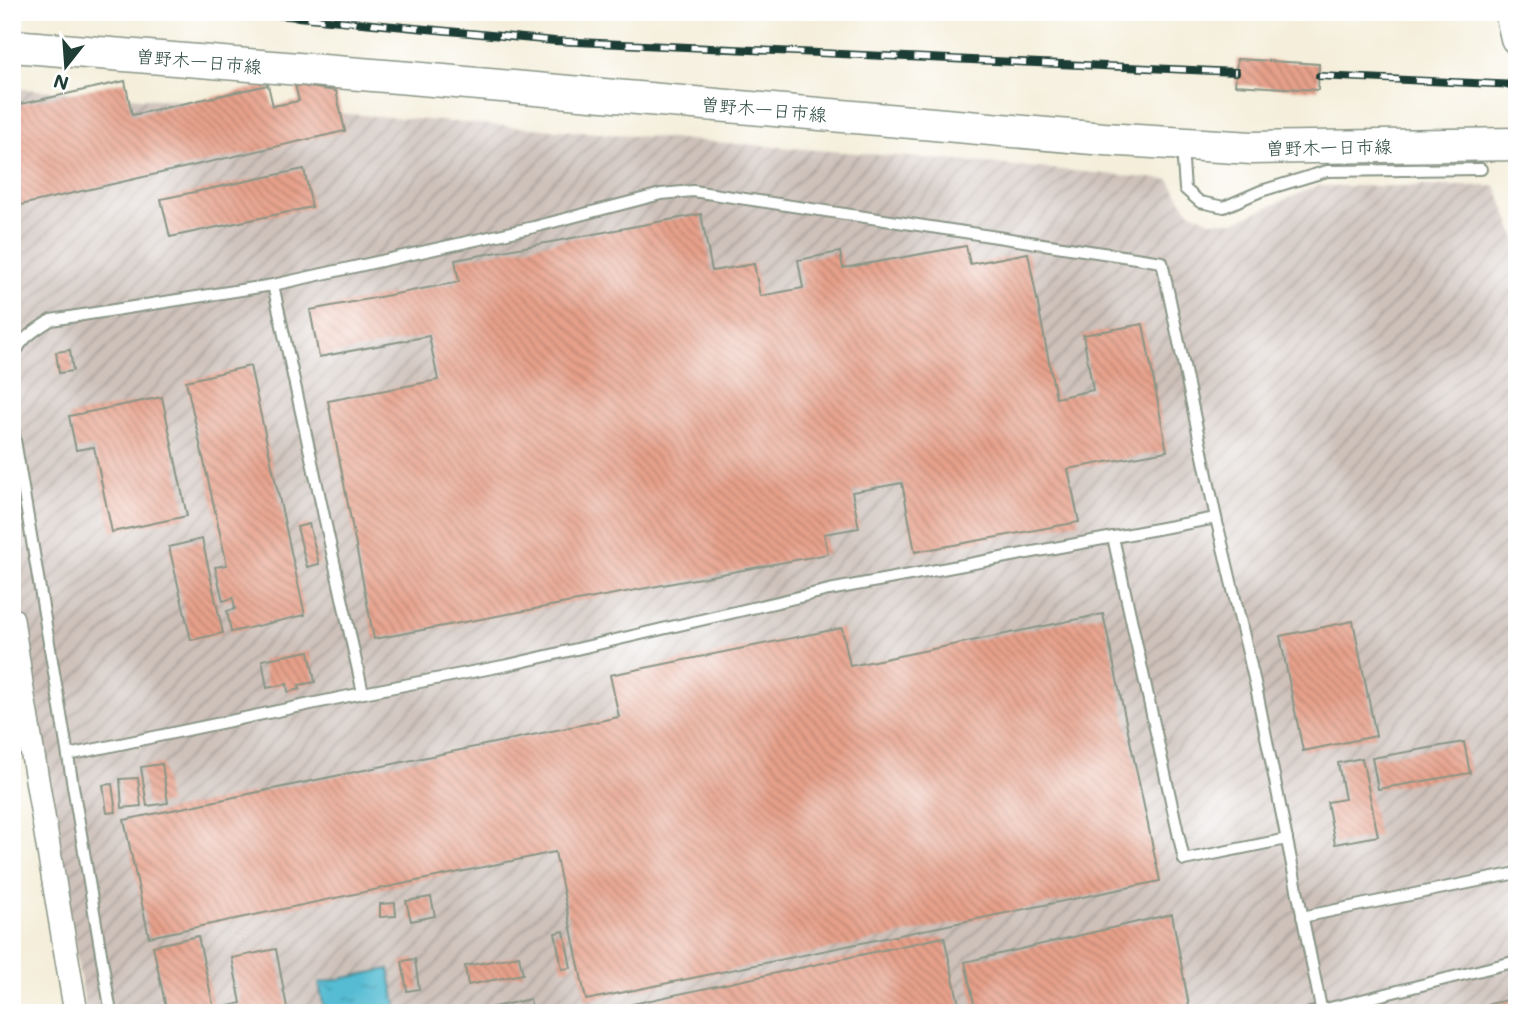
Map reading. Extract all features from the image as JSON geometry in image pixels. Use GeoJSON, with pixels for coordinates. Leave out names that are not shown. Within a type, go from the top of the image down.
{"type":"FeatureCollection","features":[{"type":"Feature","properties":{"kind":"main road"},"geometry":{"type":"LineString","coordinates":[[1511,12],[1517,38]]}},
{"type":"Feature","properties":{"kind":"main road","name":"曽野木一日市線"},"geometry":{"type":"LineString","coordinates":[[12,46],[1104,139],[1252,148],[1517,144]]}},
{"type":"Feature","properties":{"kind":"street"},"geometry":{"type":"LineString","coordinates":[[12,619],[17,690],[76,1013]]}},
{"type":"Feature","properties":{"kind":"lane"},"geometry":{"type":"LineString","coordinates":[[1182,143],[1185,189],[1200,202],[1224,207],[1261,191],[1327,171],[1481,169]]}},
{"type":"Feature","properties":{"kind":"lane"},"geometry":{"type":"LineString","coordinates":[[12,365],[14,354],[28,334],[51,320],[273,285],[534,227],[661,194],[693,191],[1162,262],[1216,517],[1256,687],[1303,917],[1318,1012],[1517,961]]}},
{"type":"Feature","properties":{"kind":"lane"},"geometry":{"type":"LineString","coordinates":[[273,285],[363,693]]}},
{"type":"Feature","properties":{"kind":"lane"},"geometry":{"type":"LineString","coordinates":[[12,422],[111,1013]]}},
{"type":"Feature","properties":{"kind":"lane"},"geometry":{"type":"LineString","coordinates":[[68,755],[508,665],[829,590],[1216,517]]}},
{"type":"Feature","properties":{"kind":"lane"},"geometry":{"type":"LineString","coordinates":[[1113,537],[1184,860],[1287,839]]}},
{"type":"Feature","properties":{"kind":"lane"},"geometry":{"type":"LineString","coordinates":[[1303,917],[1517,873]]}},
{"type":"Feature","properties":{"kind":"shaded area"},"geometry":{"type":"Polygon","coordinates":[[[12,88],[986,163],[1169,180],[1188,210],[1210,221],[1236,221],[1317,186],[1496,186],[1517,241],[1517,1013],[86,1013],[12,577],[12,88]]]}},
{"type":"Feature","properties":{"kind":"water"},"geometry":{"type":"Polygon","coordinates":[[[389,969],[398,1013],[325,1013],[319,983],[389,969]]]}},
{"type":"Feature","properties":{"kind":"building"},"geometry":{"type":"Polygon","coordinates":[[[1237,59],[1319,64],[1318,90],[1235,85],[1237,59]]]}},
{"type":"Feature","properties":{"kind":"building"},"geometry":{"type":"Polygon","coordinates":[[[125,81],[132,115],[268,85],[273,106],[299,101],[295,85],[336,91],[345,131],[12,207],[12,106],[125,81]]]}},
{"type":"Feature","properties":{"kind":"building"},"geometry":{"type":"Polygon","coordinates":[[[304,169],[312,207],[170,237],[161,199],[304,169]]]}},
{"type":"Feature","properties":{"kind":"building"},"geometry":{"type":"Polygon","coordinates":[[[701,214],[712,271],[754,264],[760,296],[803,288],[798,260],[840,252],[843,268],[966,246],[970,264],[1028,253],[1056,398],[1093,390],[1083,335],[1143,324],[1167,451],[1068,469],[1079,522],[915,552],[902,483],[852,492],[859,528],[824,534],[828,554],[374,639],[328,401],[438,380],[429,336],[319,357],[310,310],[459,282],[455,260],[701,214]]]}},
{"type":"Feature","properties":{"kind":"building"},"geometry":{"type":"Polygon","coordinates":[[[70,350],[73,371],[59,373],[56,352],[70,350]]]}},
{"type":"Feature","properties":{"kind":"building"},"geometry":{"type":"Polygon","coordinates":[[[250,366],[305,615],[231,632],[227,611],[235,609],[233,598],[223,601],[215,567],[227,565],[186,381],[250,366]]]}},
{"type":"Feature","properties":{"kind":"building"},"geometry":{"type":"Polygon","coordinates":[[[162,397],[187,516],[112,532],[94,447],[76,450],[69,416],[162,397]]]}},
{"type":"Feature","properties":{"kind":"building"},"geometry":{"type":"Polygon","coordinates":[[[309,524],[319,564],[307,567],[297,527],[309,524]]]}},
{"type":"Feature","properties":{"kind":"building"},"geometry":{"type":"Polygon","coordinates":[[[202,539],[223,633],[191,640],[169,547],[202,539]]]}},
{"type":"Feature","properties":{"kind":"building"},"geometry":{"type":"Polygon","coordinates":[[[1103,614],[1160,881],[586,1000],[555,852],[149,937],[124,820],[619,717],[610,675],[842,628],[850,666],[1103,614]]]}},
{"type":"Feature","properties":{"kind":"building"},"geometry":{"type":"Polygon","coordinates":[[[1353,621],[1376,736],[1303,751],[1280,636],[1353,621]]]}},
{"type":"Feature","properties":{"kind":"building"},"geometry":{"type":"Polygon","coordinates":[[[309,651],[315,682],[299,685],[300,689],[288,692],[287,684],[267,688],[262,660],[309,651]]]}},
{"type":"Feature","properties":{"kind":"building"},"geometry":{"type":"Polygon","coordinates":[[[1464,742],[1470,773],[1378,789],[1372,758],[1464,742]]]}},
{"type":"Feature","properties":{"kind":"building"},"geometry":{"type":"Polygon","coordinates":[[[1362,758],[1378,836],[1335,844],[1327,802],[1345,799],[1338,763],[1362,758]]]}},
{"type":"Feature","properties":{"kind":"building"},"geometry":{"type":"Polygon","coordinates":[[[162,764],[168,803],[147,806],[141,767],[162,764]]]}},
{"type":"Feature","properties":{"kind":"building"},"geometry":{"type":"Polygon","coordinates":[[[138,778],[141,806],[122,808],[120,779],[138,778]]]}},
{"type":"Feature","properties":{"kind":"building"},"geometry":{"type":"Polygon","coordinates":[[[112,784],[116,812],[107,813],[103,785],[112,784]]]}},
{"type":"Feature","properties":{"kind":"building"},"geometry":{"type":"Polygon","coordinates":[[[431,897],[435,916],[411,921],[406,901],[431,897]]]}},
{"type":"Feature","properties":{"kind":"building"},"geometry":{"type":"Polygon","coordinates":[[[395,903],[396,916],[380,917],[380,904],[395,903]]]}},
{"type":"Feature","properties":{"kind":"building"},"geometry":{"type":"Polygon","coordinates":[[[1172,914],[1189,1006],[1160,1013],[976,1013],[965,962],[1172,914]]]}},
{"type":"Feature","properties":{"kind":"building"},"geometry":{"type":"Polygon","coordinates":[[[564,931],[571,968],[562,969],[555,933],[564,931]]]}},
{"type":"Feature","properties":{"kind":"building"},"geometry":{"type":"Polygon","coordinates":[[[198,936],[215,1013],[167,1013],[153,946],[198,936]]]}},
{"type":"Feature","properties":{"kind":"building"},"geometry":{"type":"Polygon","coordinates":[[[944,937],[961,1013],[595,1012],[944,937]]]}},
{"type":"Feature","properties":{"kind":"building"},"geometry":{"type":"Polygon","coordinates":[[[276,949],[288,1013],[222,1013],[221,1008],[241,1003],[232,958],[276,949]]]}},
{"type":"Feature","properties":{"kind":"building"},"geometry":{"type":"Polygon","coordinates":[[[519,956],[523,974],[468,985],[465,966],[519,956]]]}},
{"type":"Feature","properties":{"kind":"building"},"geometry":{"type":"Polygon","coordinates":[[[415,959],[419,989],[407,991],[402,961],[415,959]]]}},
{"type":"Feature","properties":{"kind":"building"},"geometry":{"type":"Polygon","coordinates":[[[1517,998],[1517,1013],[1491,1013],[1489,1004],[1517,998]]]}},
{"type":"Feature","properties":{"kind":"building"},"geometry":{"type":"Polygon","coordinates":[[[530,999],[533,1013],[471,1013],[471,1012],[530,999]]]}},
{"type":"Feature","properties":{"kind":"railway"},"geometry":{"type":"LineString","coordinates":[[244,12],[555,41],[1236,72]]}},
{"type":"Feature","properties":{"kind":"railway"},"geometry":{"type":"LineString","coordinates":[[1319,76],[1517,85]]}}]}
